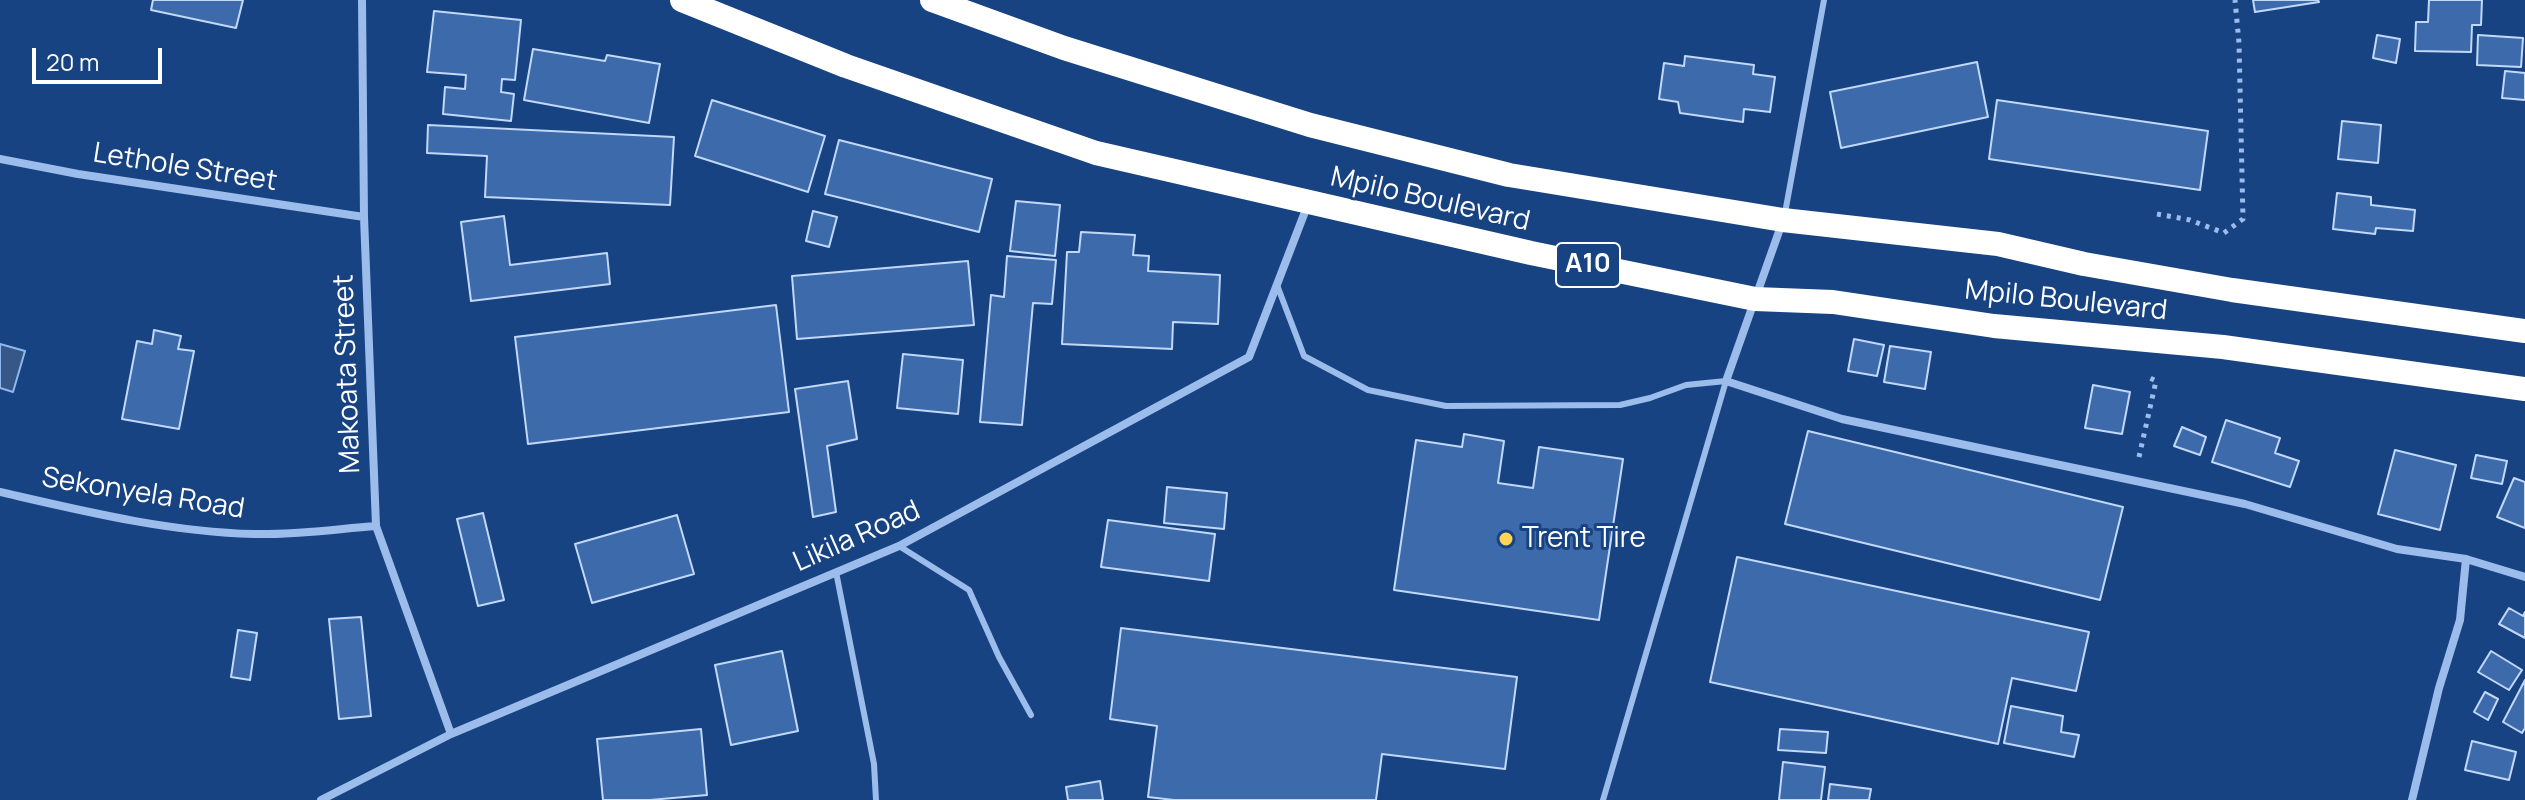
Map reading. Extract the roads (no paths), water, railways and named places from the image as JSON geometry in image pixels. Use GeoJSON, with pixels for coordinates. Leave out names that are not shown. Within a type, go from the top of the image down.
{"type":"FeatureCollection","features":[{"type":"Feature","properties":{"kind":"highway","name":"Mpilo Boulevard"},"geometry":{"type":"LineString","coordinates":[[682,0],[846,66],[1096,153],[1531,253],[1755,299],[1833,302],[1994,326],[2223,347],[2525,389]]}},
{"type":"Feature","properties":{"kind":"highway","name":"Mpilo Boulevard"},"geometry":{"type":"LineString","coordinates":[[932,0],[1064,48],[1310,125],[1509,175],[1783,220],[1998,244],[2084,264],[2232,290],[2525,331]]}},
{"type":"Feature","properties":{"kind":"street","name":"Makoata Street"},"geometry":{"type":"LineString","coordinates":[[362,0],[364,217],[376,526],[451,734]]}},
{"type":"Feature","properties":{"kind":"street","name":"Lethole Street"},"geometry":{"type":"LineString","coordinates":[[0,159],[78,174],[364,217]]}},
{"type":"Feature","properties":{"kind":"street","name":"Likila Road"},"geometry":{"type":"LineString","coordinates":[[321,800],[451,734],[899,546],[1249,357],[1308,204]]}},
{"type":"Feature","properties":{"kind":"street"},"geometry":{"type":"LineString","coordinates":[[1783,220],[1726,381],[1842,419],[2245,504],[2397,549],[2466,559],[2525,577]]}},
{"type":"Feature","properties":{"kind":"street","name":"Sekonyela Road"},"geometry":{"type":"LineString","coordinates":[[0,492],[90,512],[219,533],[258,534],[376,526]]}},
{"type":"Feature","properties":{"kind":"street"},"geometry":{"type":"LineString","coordinates":[[2412,800],[2439,688],[2460,620],[2466,559]]}},
{"type":"Feature","properties":{"kind":"lane"},"geometry":{"type":"LineString","coordinates":[[1783,220],[1824,0]]}},
{"type":"Feature","properties":{"kind":"lane"},"geometry":{"type":"LineString","coordinates":[[1276,285],[1304,356],[1368,390],[1446,406],[1564,407],[1620,405],[1686,385],[1726,381],[1603,800]]}},
{"type":"Feature","properties":{"kind":"lane"},"geometry":{"type":"LineString","coordinates":[[899,546],[969,590],[999,657],[1031,715]]}},
{"type":"Feature","properties":{"kind":"lane"},"geometry":{"type":"LineString","coordinates":[[836,572],[874,764],[876,800]]}},
{"type":"Feature","properties":{"kind":"water"},"geometry":{"type":"Polygon","coordinates":[[[0,344],[25,351],[13,392],[0,388],[0,344]]]}},
{"type":"Feature","properties":{"kind":"place","name":"Trent Tire"},"geometry":{"type":"Point","coordinates":[1506,539]}}]}
